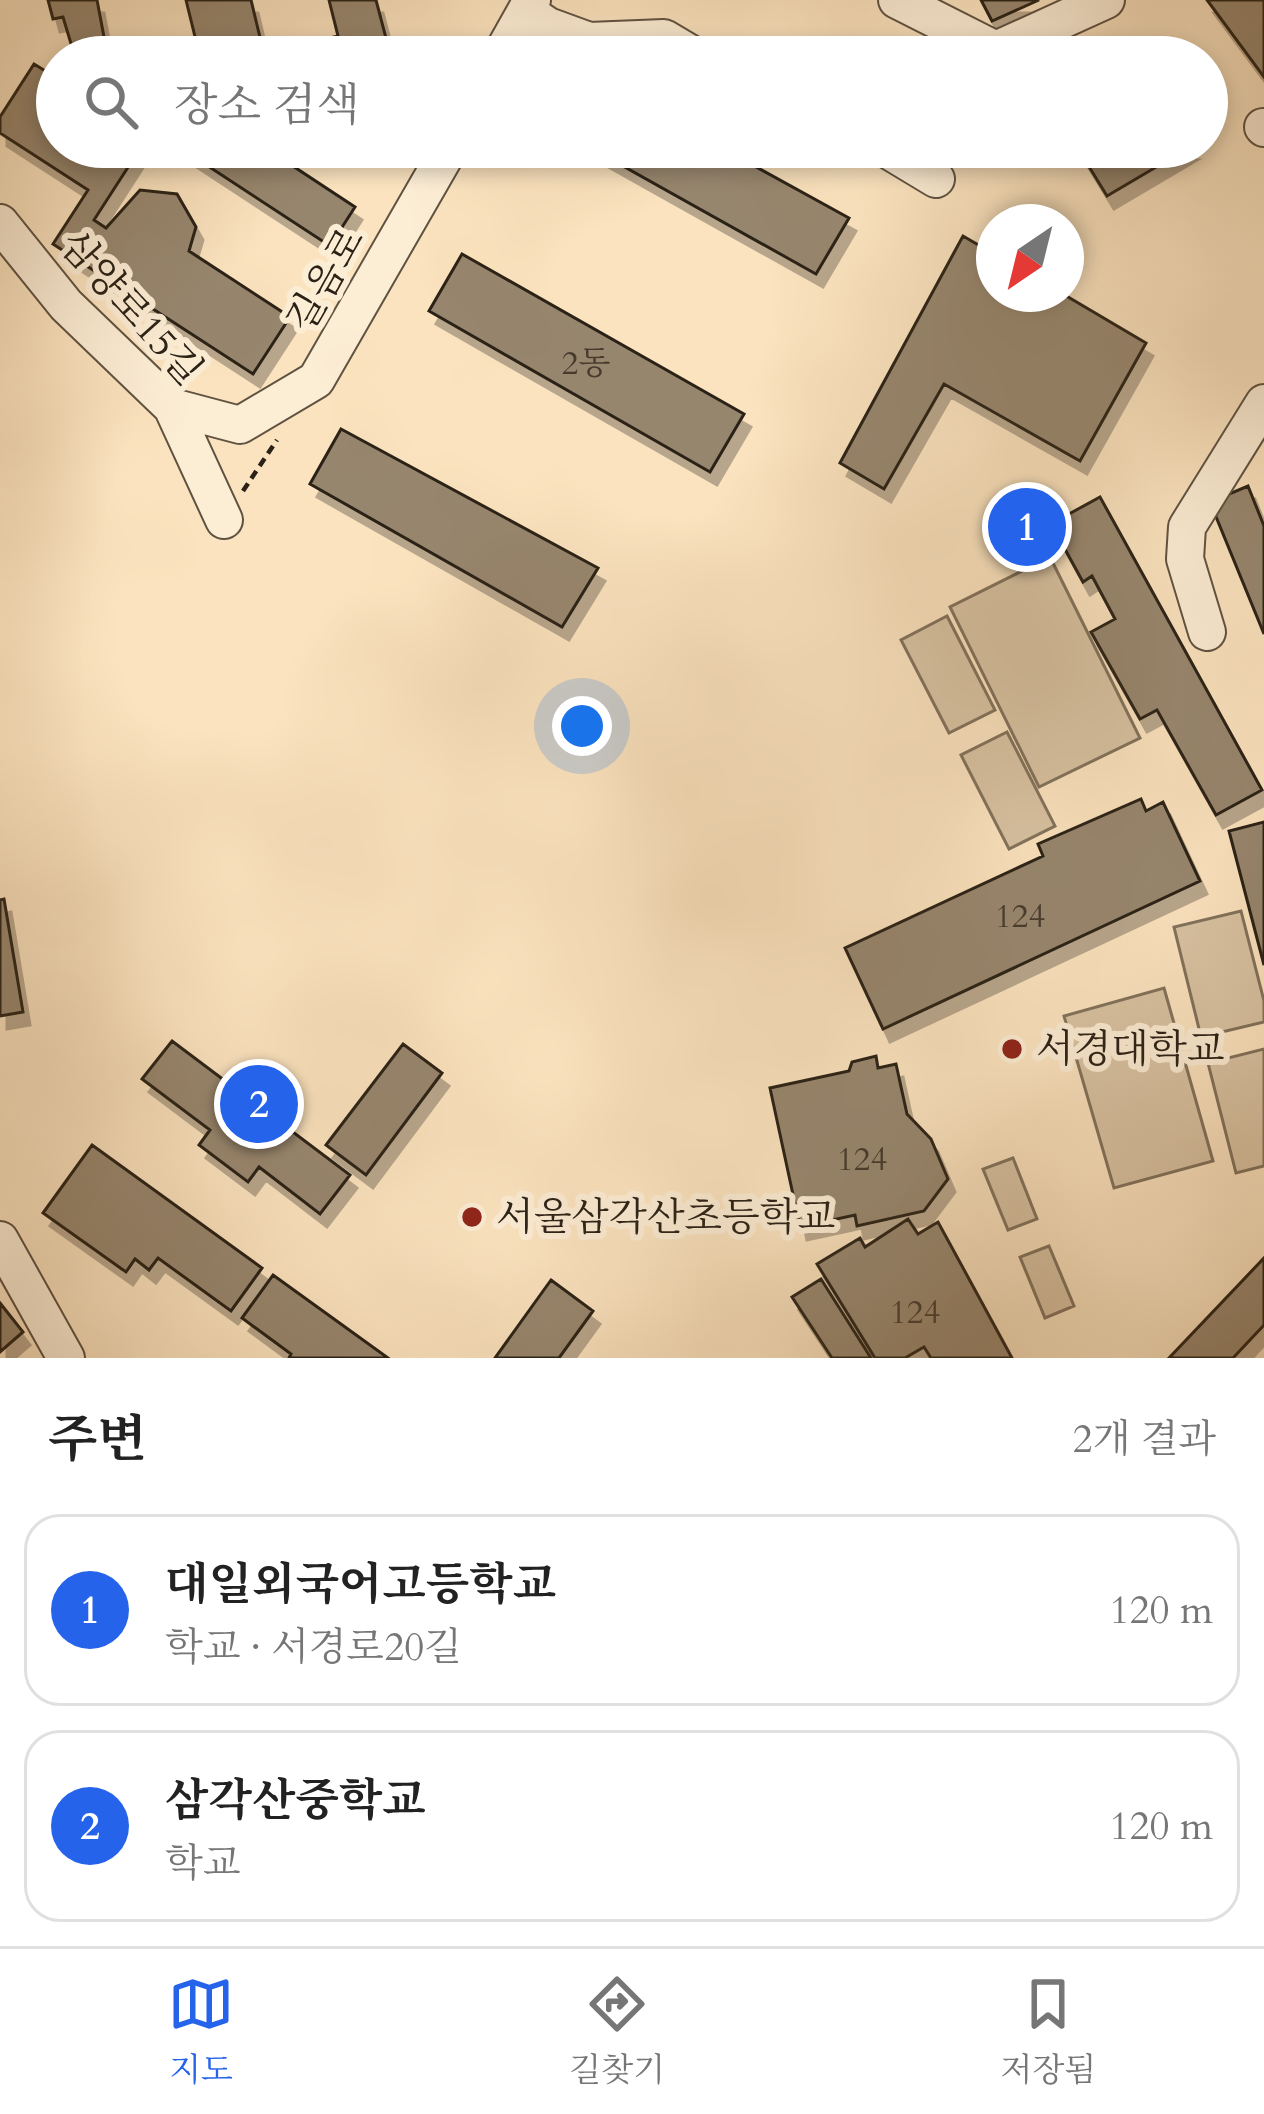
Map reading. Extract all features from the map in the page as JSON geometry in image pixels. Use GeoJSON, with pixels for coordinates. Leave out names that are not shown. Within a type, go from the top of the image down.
{"type":"FeatureCollection","features":[{"type":"Feature","properties":{"kind":"street"},"geometry":{"type":"LineString","coordinates":[[897,0],[968,36]]}},
{"type":"Feature","properties":{"kind":"street"},"geometry":{"type":"LineString","coordinates":[[1027,36],[1106,0]]}},
{"type":"Feature","properties":{"kind":"street"},"geometry":{"type":"LineString","coordinates":[[512,36],[529,5],[582,36]]}},
{"type":"Feature","properties":{"kind":"street","name":"길음로"},"geometry":{"type":"LineString","coordinates":[[172,407],[240,425],[316,380],[438,168]]}},
{"type":"Feature","properties":{"kind":"street"},"geometry":{"type":"LineString","coordinates":[[917,168],[935,179]]}},
{"type":"Feature","properties":{"kind":"street","name":"삼양로15길"},"geometry":{"type":"LineString","coordinates":[[0,223],[66,305],[172,407],[224,520]]}},
{"type":"Feature","properties":{"kind":"street"},"geometry":{"type":"LineString","coordinates":[[1207,632],[1185,559],[1187,527],[1259,424]]}},
{"type":"Feature","properties":{"kind":"street"},"geometry":{"type":"LineString","coordinates":[[0,1240],[66,1358]]}},
{"type":"Feature","properties":{"kind":"path"},"geometry":{"type":"LineString","coordinates":[[224,520],[277,440]]}},
{"type":"Feature","properties":{"kind":"shaded area"},"geometry":{"type":"Polygon","coordinates":[[[1050,557],[1140,738],[1039,787],[950,607],[1050,557]]]}},
{"type":"Feature","properties":{"kind":"shaded area"},"geometry":{"type":"Polygon","coordinates":[[[947,616],[995,710],[949,733],[901,640],[947,616]]]}},
{"type":"Feature","properties":{"kind":"shaded area"},"geometry":{"type":"Polygon","coordinates":[[[1007,732],[1055,826],[1009,849],[961,755],[1007,732]]]}},
{"type":"Feature","properties":{"kind":"shaded area"},"geometry":{"type":"Polygon","coordinates":[[[1241,911],[1264,1001],[1264,1022],[1201,1037],[1174,927],[1241,911]]]}},
{"type":"Feature","properties":{"kind":"shaded area"},"geometry":{"type":"Polygon","coordinates":[[[1164,988],[1213,1161],[1114,1188],[1064,1016],[1164,988]]]}},
{"type":"Feature","properties":{"kind":"shaded area"},"geometry":{"type":"Polygon","coordinates":[[[1264,1049],[1264,1166],[1236,1173],[1208,1063],[1264,1049]]]}},
{"type":"Feature","properties":{"kind":"shaded area"},"geometry":{"type":"Polygon","coordinates":[[[1013,1158],[1037,1219],[1008,1230],[983,1169],[1013,1158]]]}},
{"type":"Feature","properties":{"kind":"shaded area"},"geometry":{"type":"Polygon","coordinates":[[[1049,1246],[1074,1306],[1045,1318],[1020,1257],[1049,1246]]]}},
{"type":"Feature","properties":{"kind":"building"},"geometry":{"type":"Polygon","coordinates":[[[48,0],[97,0],[104,36],[69,36],[63,17],[53,19],[48,0]]]}},
{"type":"Feature","properties":{"kind":"building"},"geometry":{"type":"Polygon","coordinates":[[[186,0],[251,0],[260,36],[195,36],[186,0]]]}},
{"type":"Feature","properties":{"kind":"building"},"geometry":{"type":"Polygon","coordinates":[[[329,0],[376,0],[385,36],[338,36],[329,0]]]}},
{"type":"Feature","properties":{"kind":"building"},"geometry":{"type":"Polygon","coordinates":[[[981,0],[1039,0],[992,21],[981,0]]]}},
{"type":"Feature","properties":{"kind":"building"},"geometry":{"type":"Polygon","coordinates":[[[1207,0],[1264,0],[1264,77],[1207,0]]]}},
{"type":"Feature","properties":{"kind":"building"},"geometry":{"type":"Polygon","coordinates":[[[36,65],[36,156],[0,133],[0,117],[36,65]]]}},
{"type":"Feature","properties":{"kind":"building"},"geometry":{"type":"Polygon","coordinates":[[[54,168],[127,168],[94,220],[106,228],[140,190],[177,194],[196,227],[189,251],[290,317],[253,374],[53,244],[88,190],[54,168]]]}},
{"type":"Feature","properties":{"kind":"building"},"geometry":{"type":"Polygon","coordinates":[[[211,168],[296,168],[355,207],[330,246],[211,168]]]}},
{"type":"Feature","properties":{"kind":"building"},"geometry":{"type":"Polygon","coordinates":[[[627,168],[758,168],[849,218],[816,274],[627,168]]]}},
{"type":"Feature","properties":{"kind":"building"},"geometry":{"type":"Polygon","coordinates":[[[1090,168],[1154,168],[1107,196],[1090,168]]]}},
{"type":"Feature","properties":{"kind":"building"},"geometry":{"type":"Polygon","coordinates":[[[963,236],[976,244],[976,312],[1084,312],[1084,306],[1146,343],[1080,461],[944,384],[884,489],[840,463],[963,236]]]}},
{"type":"Feature","properties":{"kind":"building"},"geometry":{"type":"Polygon","coordinates":[[[462,254],[744,414],[710,472],[429,311],[462,254]]]}},
{"type":"Feature","properties":{"kind":"building"},"geometry":{"type":"Polygon","coordinates":[[[341,429],[598,568],[562,627],[310,484],[341,429]]]}},
{"type":"Feature","properties":{"kind":"building"},"geometry":{"type":"Polygon","coordinates":[[[1248,486],[1264,526],[1264,634],[1210,502],[1248,486]]]}},
{"type":"Feature","properties":{"kind":"building"},"geometry":{"type":"Polygon","coordinates":[[[1100,497],[1262,790],[1216,815],[1157,710],[1140,719],[1091,632],[1115,619],[1092,576],[1083,582],[1061,542],[1068,538],[1058,520],[1100,497]]]}},
{"type":"Feature","properties":{"kind":"building"},"geometry":{"type":"Polygon","coordinates":[[[1141,799],[1146,811],[1163,802],[1200,881],[883,1029],[845,948],[1043,856],[1038,844],[1141,799]]]}},
{"type":"Feature","properties":{"kind":"building"},"geometry":{"type":"Polygon","coordinates":[[[1264,822],[1264,965],[1229,831],[1264,822]]]}},
{"type":"Feature","properties":{"kind":"building"},"geometry":{"type":"Polygon","coordinates":[[[4,899],[23,1012],[0,1016],[0,900],[4,899]]]}},
{"type":"Feature","properties":{"kind":"building"},"geometry":{"type":"Polygon","coordinates":[[[172,1041],[350,1175],[320,1214],[259,1167],[248,1182],[199,1145],[210,1130],[142,1079],[172,1041]]]}},
{"type":"Feature","properties":{"kind":"building"},"geometry":{"type":"Polygon","coordinates":[[[403,1044],[442,1073],[366,1175],[326,1145],[403,1044]]]}},
{"type":"Feature","properties":{"kind":"building"},"geometry":{"type":"Polygon","coordinates":[[[876,1056],[878,1068],[896,1064],[907,1114],[931,1139],[948,1179],[924,1211],[857,1226],[855,1215],[800,1227],[770,1088],[849,1071],[852,1062],[876,1056]]]}},
{"type":"Feature","properties":{"kind":"building"},"geometry":{"type":"Polygon","coordinates":[[[92,1145],[262,1268],[231,1311],[158,1258],[149,1270],[135,1259],[126,1272],[43,1213],[92,1145]]]}},
{"type":"Feature","properties":{"kind":"building"},"geometry":{"type":"Polygon","coordinates":[[[908,1219],[918,1234],[938,1222],[1012,1358],[931,1358],[924,1347],[905,1358],[875,1358],[817,1264],[860,1238],[865,1247],[908,1219]]]}},
{"type":"Feature","properties":{"kind":"building"},"geometry":{"type":"Polygon","coordinates":[[[1264,1258],[1264,1325],[1233,1358],[1169,1358],[1264,1258]]]}},
{"type":"Feature","properties":{"kind":"building"},"geometry":{"type":"Polygon","coordinates":[[[273,1275],[388,1358],[289,1358],[291,1354],[242,1318],[273,1275]]]}},
{"type":"Feature","properties":{"kind":"building"},"geometry":{"type":"Polygon","coordinates":[[[821,1279],[871,1358],[832,1358],[792,1297],[821,1279]]]}},
{"type":"Feature","properties":{"kind":"building"},"geometry":{"type":"Polygon","coordinates":[[[551,1280],[593,1311],[559,1358],[495,1358],[551,1280]]]}},
{"type":"Feature","properties":{"kind":"building"},"geometry":{"type":"Polygon","coordinates":[[[0,1303],[23,1332],[0,1352],[0,1303]]]}},
{"type":"Feature","properties":{"kind":"place","name":"대일외국어고등학교"},"geometry":{"type":"Point","coordinates":[1027,527]}},
{"type":"Feature","properties":{"kind":"place","name":"서경대학교"},"geometry":{"type":"Point","coordinates":[1012,1049]}},
{"type":"Feature","properties":{"kind":"place","name":"삼각산중학교"},"geometry":{"type":"Point","coordinates":[259,1104]}},
{"type":"Feature","properties":{"kind":"place","name":"서울삼각산초등학교"},"geometry":{"type":"Point","coordinates":[472,1217]}}]}
